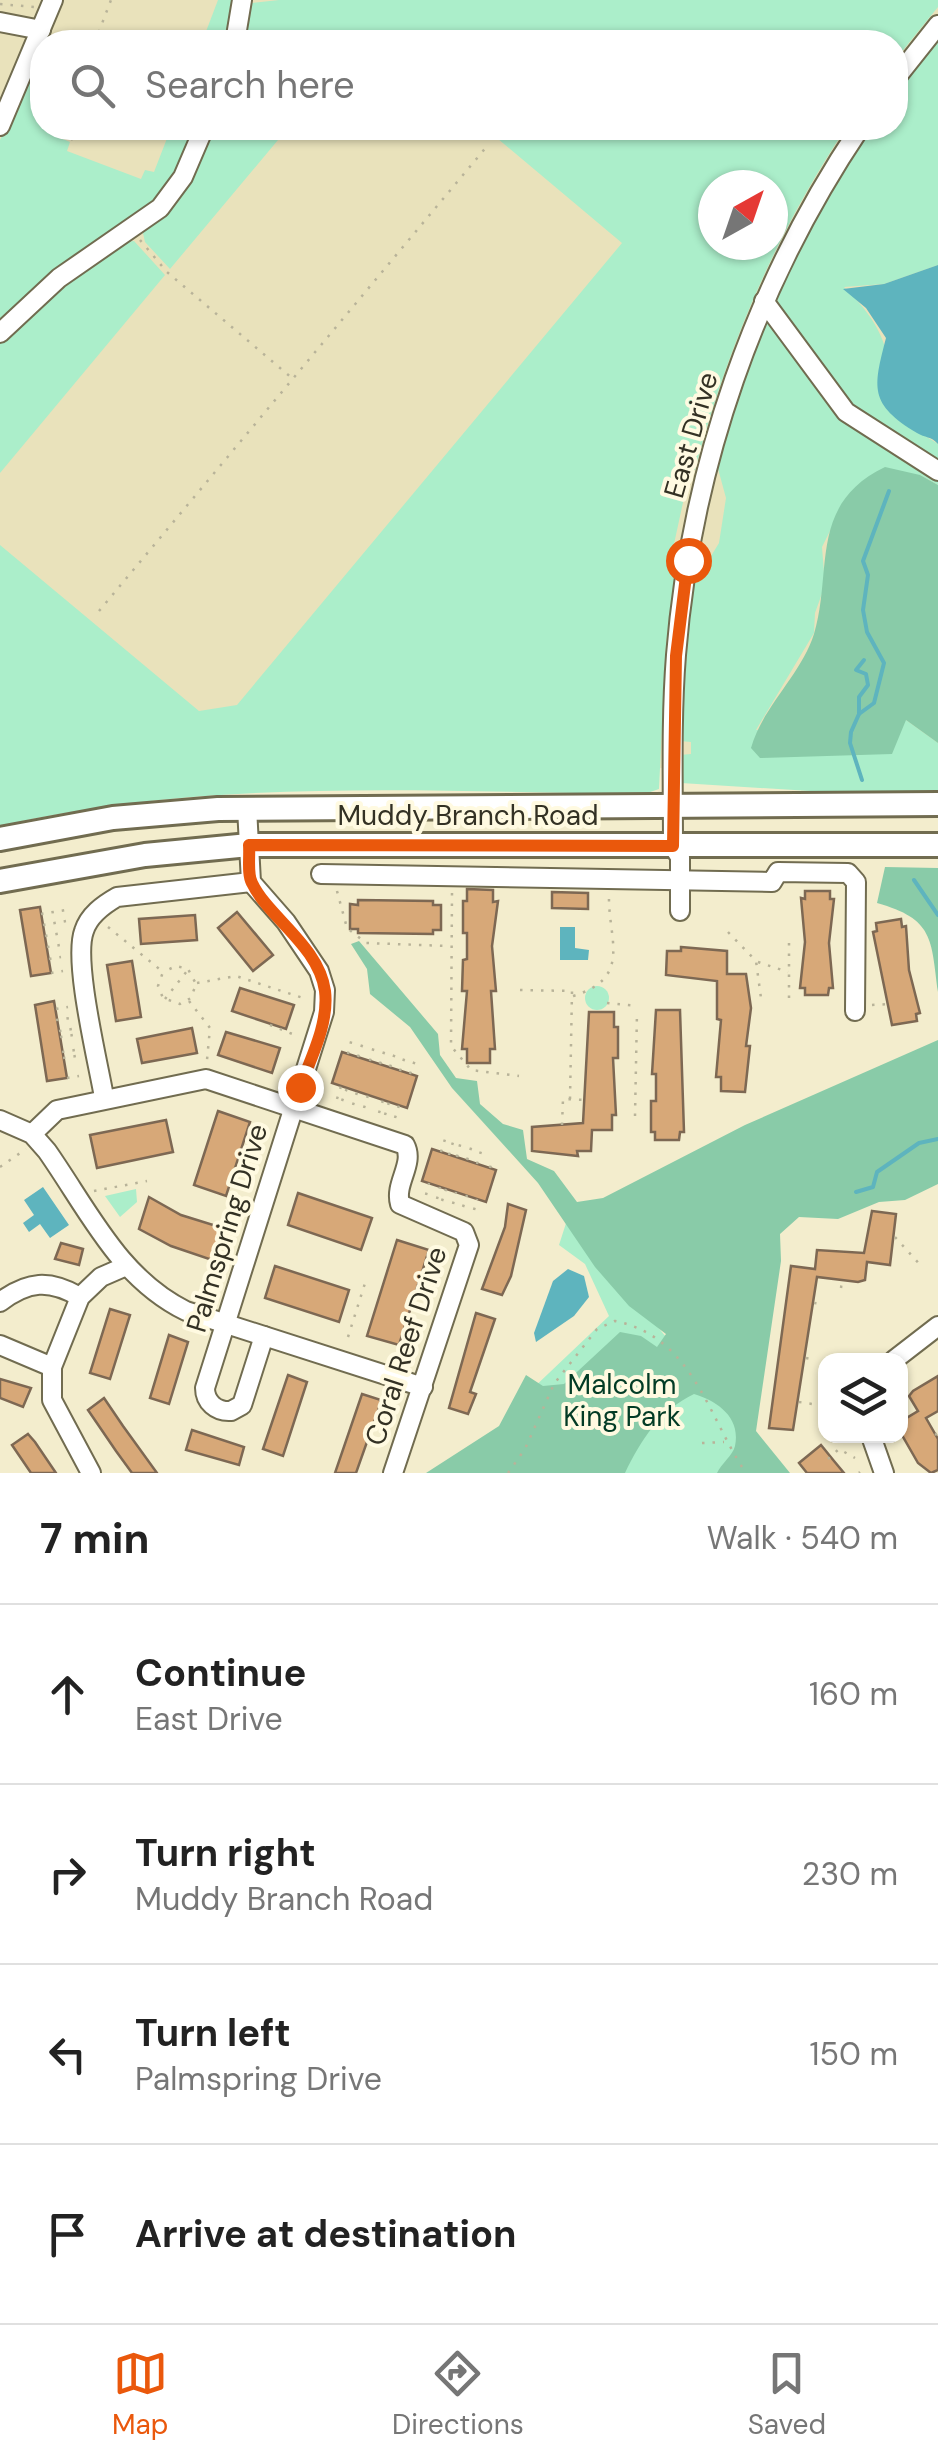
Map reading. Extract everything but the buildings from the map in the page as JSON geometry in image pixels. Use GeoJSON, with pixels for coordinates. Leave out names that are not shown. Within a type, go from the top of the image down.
{"type":"FeatureCollection","features":[{"type":"Feature","properties":{"kind":"main road","name":"Muddy Branch Road"},"geometry":{"type":"LineString","coordinates":[[0,839],[132,816],[247,808],[414,804],[673,808],[938,804]]}},
{"type":"Feature","properties":{"kind":"main road","name":"Muddy Branch Road"},"geometry":{"type":"LineString","coordinates":[[0,881],[145,855],[249,845],[938,845]]}},
{"type":"Feature","properties":{"kind":"street"},"geometry":{"type":"LineString","coordinates":[[0,22],[42,30],[52,0]]}},
{"type":"Feature","properties":{"kind":"street"},"geometry":{"type":"LineString","coordinates":[[239,30],[242,0]]}},
{"type":"Feature","properties":{"kind":"street"},"geometry":{"type":"LineString","coordinates":[[908,63],[938,24]]}},
{"type":"Feature","properties":{"kind":"street"},"geometry":{"type":"LineString","coordinates":[[0,126],[30,57]]}},
{"type":"Feature","properties":{"kind":"street"},"geometry":{"type":"LineString","coordinates":[[0,333],[59,278],[134,230],[177,187],[199,140]]}},
{"type":"Feature","properties":{"kind":"street","name":"East Drive"},"geometry":{"type":"LineString","coordinates":[[680,911],[673,880],[680,857],[673,846],[676,656],[688,560],[710,453],[764,301],[817,196],[852,140]]}},
{"type":"Feature","properties":{"kind":"street"},"geometry":{"type":"LineString","coordinates":[[764,301],[846,412],[938,471]]}},
{"type":"Feature","properties":{"kind":"street"},"geometry":{"type":"LineString","coordinates":[[104,1098],[81,953],[86,926],[101,907],[117,897],[251,882],[247,808]]}},
{"type":"Feature","properties":{"kind":"street"},"geometry":{"type":"LineString","coordinates":[[329,874],[772,882],[778,872],[851,874],[856,882],[862,1008]]}},
{"type":"Feature","properties":{"kind":"street","name":"Palmspring Drive"},"geometry":{"type":"LineString","coordinates":[[251,882],[286,922],[319,971],[325,990],[320,1033],[205,1394],[211,1404],[225,1411],[236,1409],[245,1399],[264,1336]]}},
{"type":"Feature","properties":{"kind":"street"},"geometry":{"type":"LineString","coordinates":[[29,1142],[57,1110],[206,1079],[294,1106]]}},
{"type":"Feature","properties":{"kind":"street","name":"Coral Reef Drive"},"geometry":{"type":"LineString","coordinates":[[294,1106],[405,1144],[409,1158],[398,1188],[400,1204],[467,1235],[468,1245],[393,1473]]}},
{"type":"Feature","properties":{"kind":"street"},"geometry":{"type":"LineString","coordinates":[[0,1120],[29,1142],[124,1267],[157,1296],[227,1324],[422,1387]]}},
{"type":"Feature","properties":{"kind":"street"},"geometry":{"type":"LineString","coordinates":[[91,1473],[56,1411],[50,1390],[52,1366],[80,1297],[101,1277],[124,1267]]}},
{"type":"Feature","properties":{"kind":"street"},"geometry":{"type":"LineString","coordinates":[[0,1302],[20,1288],[41,1283],[62,1287],[80,1297]]}},
{"type":"Feature","properties":{"kind":"street"},"geometry":{"type":"LineString","coordinates":[[903,1353],[938,1326]]}},
{"type":"Feature","properties":{"kind":"street"},"geometry":{"type":"LineString","coordinates":[[0,1345],[52,1366]]}},
{"type":"Feature","properties":{"kind":"street"},"geometry":{"type":"LineString","coordinates":[[873,1443],[884,1473]]}},
{"type":"Feature","properties":{"kind":"path"},"geometry":{"type":"LineString","coordinates":[[0,4],[34,7],[35,0]]}},
{"type":"Feature","properties":{"kind":"path"},"geometry":{"type":"LineString","coordinates":[[100,30],[111,0]]}},
{"type":"Feature","properties":{"kind":"path"},"geometry":{"type":"LineString","coordinates":[[98,611],[488,145]]}},
{"type":"Feature","properties":{"kind":"path"},"geometry":{"type":"LineString","coordinates":[[134,230],[167,272],[293,379]]}},
{"type":"Feature","properties":{"kind":"path"},"geometry":{"type":"LineString","coordinates":[[329,874],[346,928],[366,943],[450,946]]}},
{"type":"Feature","properties":{"kind":"path"},"geometry":{"type":"LineString","coordinates":[[452,876],[450,1040],[454,1053],[478,1072],[519,1076]]}},
{"type":"Feature","properties":{"kind":"path"},"geometry":{"type":"LineString","coordinates":[[572,996],[602,982],[612,965],[609,886]]}},
{"type":"Feature","properties":{"kind":"path"},"geometry":{"type":"LineString","coordinates":[[41,914],[72,909]]}},
{"type":"Feature","properties":{"kind":"path"},"geometry":{"type":"LineString","coordinates":[[43,924],[66,921]]}},
{"type":"Feature","properties":{"kind":"path"},"geometry":{"type":"LineString","coordinates":[[108,927],[163,972]]}},
{"type":"Feature","properties":{"kind":"path"},"geometry":{"type":"LineString","coordinates":[[728,932],[770,968],[789,972]]}},
{"type":"Feature","properties":{"kind":"path"},"geometry":{"type":"LineString","coordinates":[[45,936],[62,933]]}},
{"type":"Feature","properties":{"kind":"path"},"geometry":{"type":"LineString","coordinates":[[789,998],[790,941]]}},
{"type":"Feature","properties":{"kind":"path"},"geometry":{"type":"LineString","coordinates":[[47,947],[60,945]]}},
{"type":"Feature","properties":{"kind":"path"},"geometry":{"type":"LineString","coordinates":[[48,959],[60,957]]}},
{"type":"Feature","properties":{"kind":"path"},"geometry":{"type":"LineString","coordinates":[[754,957],[761,998]]}},
{"type":"Feature","properties":{"kind":"path"},"geometry":{"type":"LineString","coordinates":[[176,966],[188,970],[196,984],[188,1000],[174,1004],[164,999],[158,986],[163,972],[176,966]]}},
{"type":"Feature","properties":{"kind":"path"},"geometry":{"type":"LineString","coordinates":[[164,999],[188,970]]}},
{"type":"Feature","properties":{"kind":"path"},"geometry":{"type":"LineString","coordinates":[[51,973],[62,971]]}},
{"type":"Feature","properties":{"kind":"path"},"geometry":{"type":"LineString","coordinates":[[196,984],[236,976],[304,998]]}},
{"type":"Feature","properties":{"kind":"path"},"geometry":{"type":"LineString","coordinates":[[520,990],[572,991],[570,1099]]}},
{"type":"Feature","properties":{"kind":"path"},"geometry":{"type":"LineString","coordinates":[[188,1000],[210,1028],[206,1060]]}},
{"type":"Feature","properties":{"kind":"path"},"geometry":{"type":"LineString","coordinates":[[608,1003],[638,1009],[636,1116]]}},
{"type":"Feature","properties":{"kind":"path"},"geometry":{"type":"LineString","coordinates":[[862,1008],[889,1004]]}},
{"type":"Feature","properties":{"kind":"path"},"geometry":{"type":"LineString","coordinates":[[56,1008],[68,1006]]}},
{"type":"Feature","properties":{"kind":"path"},"geometry":{"type":"LineString","coordinates":[[56,1020],[70,1018]]}},
{"type":"Feature","properties":{"kind":"path"},"geometry":{"type":"LineString","coordinates":[[270,1025],[295,1035]]}},
{"type":"Feature","properties":{"kind":"path"},"geometry":{"type":"LineString","coordinates":[[58,1031],[72,1028]]}},
{"type":"Feature","properties":{"kind":"path"},"geometry":{"type":"LineString","coordinates":[[60,1037],[73,1035]]}},
{"type":"Feature","properties":{"kind":"path"},"geometry":{"type":"LineString","coordinates":[[348,1054],[352,1038]]}},
{"type":"Feature","properties":{"kind":"path"},"geometry":{"type":"LineString","coordinates":[[358,1057],[363,1042]]}},
{"type":"Feature","properties":{"kind":"path"},"geometry":{"type":"LineString","coordinates":[[370,1061],[374,1046]]}},
{"type":"Feature","properties":{"kind":"path"},"geometry":{"type":"LineString","coordinates":[[62,1052],[75,1050]]}},
{"type":"Feature","properties":{"kind":"path"},"geometry":{"type":"LineString","coordinates":[[380,1064],[385,1050]]}},
{"type":"Feature","properties":{"kind":"path"},"geometry":{"type":"LineString","coordinates":[[390,1067],[395,1053]]}},
{"type":"Feature","properties":{"kind":"path"},"geometry":{"type":"LineString","coordinates":[[64,1058],[76,1056]]}},
{"type":"Feature","properties":{"kind":"path"},"geometry":{"type":"LineString","coordinates":[[400,1071],[405,1056]]}},
{"type":"Feature","properties":{"kind":"path"},"geometry":{"type":"LineString","coordinates":[[410,1074],[415,1060]]}},
{"type":"Feature","properties":{"kind":"path"},"geometry":{"type":"LineString","coordinates":[[67,1078],[79,1076]]}},
{"type":"Feature","properties":{"kind":"path"},"geometry":{"type":"LineString","coordinates":[[339,1100],[344,1087]]}},
{"type":"Feature","properties":{"kind":"path"},"geometry":{"type":"LineString","coordinates":[[353,1105],[357,1092]]}},
{"type":"Feature","properties":{"kind":"path"},"geometry":{"type":"LineString","coordinates":[[364,1108],[368,1095]]}},
{"type":"Feature","properties":{"kind":"path"},"geometry":{"type":"LineString","coordinates":[[562,1125],[563,1099],[587,1100]]}},
{"type":"Feature","properties":{"kind":"path"},"geometry":{"type":"LineString","coordinates":[[382,1114],[386,1101]]}},
{"type":"Feature","properties":{"kind":"path"},"geometry":{"type":"LineString","coordinates":[[395,1118],[399,1105]]}},
{"type":"Feature","properties":{"kind":"path"},"geometry":{"type":"LineString","coordinates":[[441,1152],[446,1136]]}},
{"type":"Feature","properties":{"kind":"path"},"geometry":{"type":"LineString","coordinates":[[449,1154],[454,1139]]}},
{"type":"Feature","properties":{"kind":"path"},"geometry":{"type":"LineString","coordinates":[[0,1167],[29,1142]]}},
{"type":"Feature","properties":{"kind":"path"},"geometry":{"type":"LineString","coordinates":[[456,1157],[462,1142]]}},
{"type":"Feature","properties":{"kind":"path"},"geometry":{"type":"LineString","coordinates":[[467,1160],[472,1145]]}},
{"type":"Feature","properties":{"kind":"path"},"geometry":{"type":"LineString","coordinates":[[477,1164],[482,1148]]}},
{"type":"Feature","properties":{"kind":"path"},"geometry":{"type":"LineString","coordinates":[[490,1168],[493,1158]]}},
{"type":"Feature","properties":{"kind":"path"},"geometry":{"type":"LineString","coordinates":[[94,1191],[147,1180]]}},
{"type":"Feature","properties":{"kind":"path"},"geometry":{"type":"LineString","coordinates":[[426,1195],[430,1183]]}},
{"type":"Feature","properties":{"kind":"path"},"geometry":{"type":"LineString","coordinates":[[439,1200],[443,1188]]}},
{"type":"Feature","properties":{"kind":"path"},"geometry":{"type":"LineString","coordinates":[[453,1204],[456,1192]]}},
{"type":"Feature","properties":{"kind":"path"},"geometry":{"type":"LineString","coordinates":[[463,1207],[467,1195]]}},
{"type":"Feature","properties":{"kind":"path"},"geometry":{"type":"LineString","coordinates":[[474,1210],[477,1199]]}},
{"type":"Feature","properties":{"kind":"path"},"geometry":{"type":"LineString","coordinates":[[895,1237],[923,1268]]}},
{"type":"Feature","properties":{"kind":"path"},"geometry":{"type":"LineString","coordinates":[[348,1336],[366,1280]]}},
{"type":"Feature","properties":{"kind":"path"},"geometry":{"type":"LineString","coordinates":[[841,1288],[842,1280]]}},
{"type":"Feature","properties":{"kind":"path"},"geometry":{"type":"LineString","coordinates":[[814,1303],[823,1304]]}},
{"type":"Feature","properties":{"kind":"path"},"geometry":{"type":"LineString","coordinates":[[508,1473],[526,1448],[554,1384],[597,1329],[615,1321],[634,1326],[700,1381],[726,1442],[746,1473]]}},
{"type":"Feature","properties":{"kind":"path"},"geometry":{"type":"LineString","coordinates":[[806,1358],[816,1360]]}},
{"type":"Feature","properties":{"kind":"path"},"geometry":{"type":"LineString","coordinates":[[798,1402],[812,1404]]}},
{"type":"Feature","properties":{"kind":"path"},"geometry":{"type":"LineString","coordinates":[[702,1442],[726,1442]]}},
{"type":"Feature","properties":{"kind":"path"},"geometry":{"type":"LineString","coordinates":[[828,1459],[840,1449],[855,1458]]}},
{"type":"Feature","properties":{"kind":"shaded area"},"geometry":{"type":"Polygon","coordinates":[[[0,0],[938,0],[938,753],[692,767],[0,791],[0,0]]]}},
{"type":"Feature","properties":{"kind":"green space"},"geometry":{"type":"Polygon","coordinates":[[[218,0],[234,0],[230,30],[207,30],[218,0]]]}},
{"type":"Feature","properties":{"kind":"green space"},"geometry":{"type":"Polygon","coordinates":[[[938,0],[938,7],[908,44],[908,30],[245,30],[252,3],[938,0]]]}},
{"type":"Feature","properties":{"kind":"green space"},"geometry":{"type":"Polygon","coordinates":[[[938,36],[938,265],[884,284],[844,287],[871,318],[885,346],[897,418],[938,444],[938,467],[852,412],[784,315],[776,297],[805,232],[861,140],[908,140],[908,75],[938,36]]]}},
{"type":"Feature","properties":{"kind":"green space"},"geometry":{"type":"Polygon","coordinates":[[[30,73],[30,140],[65,140],[70,142],[67,151],[141,179],[145,170],[154,172],[166,140],[191,140],[181,165],[153,204],[50,276],[0,322],[0,140],[30,73]]]}},
{"type":"Feature","properties":{"kind":"green space"},"geometry":{"type":"Polygon","coordinates":[[[204,140],[278,140],[170,269],[145,242],[143,233],[167,209],[204,140]]]}},
{"type":"Feature","properties":{"kind":"green space"},"geometry":{"type":"Polygon","coordinates":[[[499,140],[838,140],[788,227],[788,170],[698,170],[698,260],[771,260],[722,380],[695,470],[690,470],[674,544],[679,546],[666,644],[659,789],[644,794],[402,790],[240,794],[80,810],[0,826],[0,545],[199,711],[237,705],[622,243],[499,140]]]}},
{"type":"Feature","properties":{"kind":"green space"},"geometry":{"type":"Polygon","coordinates":[[[134,241],[165,275],[0,473],[0,343],[43,297],[125,242],[134,241]]]}},
{"type":"Feature","properties":{"kind":"green space"},"geometry":{"type":"Polygon","coordinates":[[[769,321],[826,393],[938,475],[938,485],[920,475],[843,505],[822,547],[825,585],[815,613],[814,633],[756,730],[906,720],[938,743],[938,792],[875,795],[681,783],[680,755],[691,754],[691,742],[680,741],[692,587],[719,543],[726,498],[717,465],[723,436],[764,323],[769,321]]]}},
{"type":"Feature","properties":{"kind":"green space"},"geometry":{"type":"Polygon","coordinates":[[[885,467],[920,475],[938,485],[938,743],[906,720],[892,754],[760,758],[751,748],[757,733],[814,634],[834,519],[844,500],[861,482],[885,467]]]}},
{"type":"Feature","properties":{"kind":"green space"},"geometry":{"type":"Polygon","coordinates":[[[885,867],[938,868],[938,992],[931,945],[920,924],[877,903],[885,867]]]}},
{"type":"Feature","properties":{"kind":"green space"},"geometry":{"type":"Polygon","coordinates":[[[359,941],[438,1034],[440,1055],[456,1078],[477,1081],[480,1104],[503,1124],[523,1130],[527,1159],[554,1171],[577,1202],[603,1198],[745,1125],[938,1040],[938,1184],[905,1200],[879,1202],[838,1219],[799,1217],[780,1234],[781,1261],[756,1431],[790,1473],[717,1473],[734,1449],[734,1427],[719,1406],[694,1394],[671,1408],[653,1427],[625,1473],[426,1473],[499,1426],[526,1375],[543,1386],[564,1384],[620,1332],[641,1336],[657,1347],[666,1334],[629,1306],[595,1267],[538,1183],[452,1088],[410,1027],[370,994],[367,969],[351,944],[359,941]]]}},
{"type":"Feature","properties":{"kind":"green space"},"geometry":{"type":"Polygon","coordinates":[[[597,986],[606,989],[606,1007],[597,1010],[588,1007],[585,998],[588,989],[597,986]]]}},
{"type":"Feature","properties":{"kind":"green space"},"geometry":{"type":"Polygon","coordinates":[[[136,1189],[137,1202],[120,1217],[105,1196],[136,1189]]]}},
{"type":"Feature","properties":{"kind":"green space","name":"Malcolm King Park"},"geometry":{"type":"Polygon","coordinates":[[[568,1217],[777,1473],[472,1473],[529,1392],[609,1316],[585,1264],[559,1245],[568,1217]]]}},
{"type":"Feature","properties":{"kind":"water"},"geometry":{"type":"Polygon","coordinates":[[[938,265],[938,444],[901,423],[883,403],[877,382],[886,338],[866,308],[843,289],[884,284],[938,265]]]}},
{"type":"Feature","properties":{"kind":"water"},"geometry":{"type":"Polygon","coordinates":[[[560,927],[575,927],[575,948],[589,950],[588,960],[560,960],[560,927]]]}},
{"type":"Feature","properties":{"kind":"water"},"geometry":{"type":"Polygon","coordinates":[[[43,1187],[69,1225],[50,1238],[40,1224],[29,1232],[23,1223],[34,1215],[24,1200],[43,1187]]]}},
{"type":"Feature","properties":{"kind":"water"},"geometry":{"type":"Polygon","coordinates":[[[568,1269],[584,1276],[589,1297],[574,1316],[536,1342],[534,1333],[553,1281],[568,1269]]]}},
{"type":"Feature","properties":{"kind":"waterway"},"geometry":{"type":"LineString","coordinates":[[862,780],[850,743],[851,732],[859,714],[874,703],[884,663],[867,632],[863,610],[868,575],[863,561],[889,491]]}},
{"type":"Feature","properties":{"kind":"waterway"},"geometry":{"type":"LineString","coordinates":[[859,714],[859,697],[868,685],[866,674],[856,670],[864,660]]}},
{"type":"Feature","properties":{"kind":"waterway"},"geometry":{"type":"LineString","coordinates":[[914,880],[938,915]]}},
{"type":"Feature","properties":{"kind":"waterway"},"geometry":{"type":"LineString","coordinates":[[856,1192],[873,1187],[877,1172],[919,1143],[938,1139]]}},
{"type":"Feature","properties":{"kind":"route"},"geometry":{"type":"LineString","coordinates":[[300,1087],[320,1033],[325,990],[319,971],[286,922],[251,882],[249,845],[673,846],[676,656],[688,560]]}}]}
